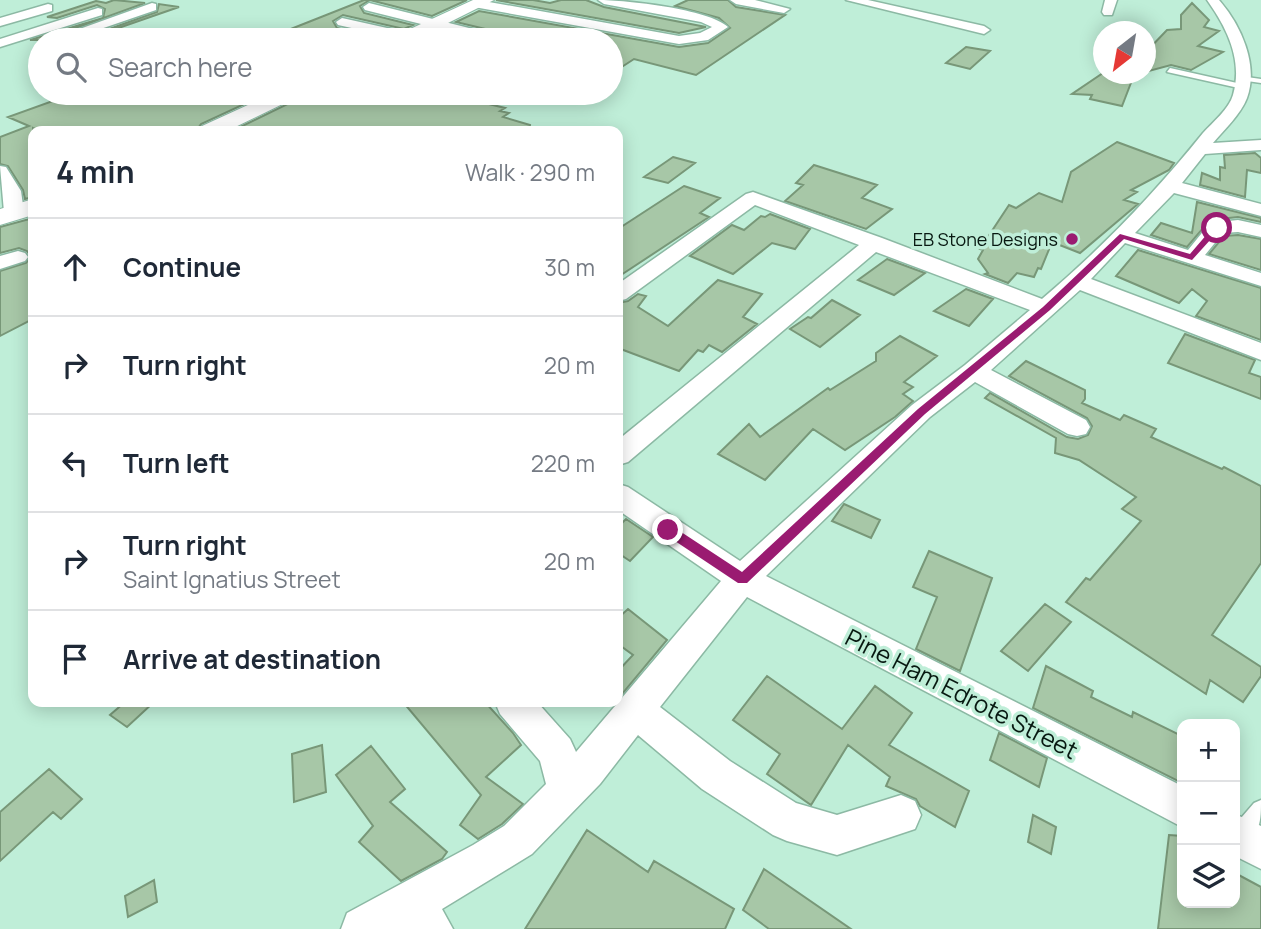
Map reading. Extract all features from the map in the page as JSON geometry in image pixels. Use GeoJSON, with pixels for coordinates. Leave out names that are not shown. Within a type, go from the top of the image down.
{"type":"FeatureCollection","features":[{"type":"Feature","properties":{"kind":"street"},"geometry":{"type":"LineString","coordinates":[[604,0],[705,19],[722,27],[697,39],[668,38],[623,29]]}},
{"type":"Feature","properties":{"kind":"street"},"geometry":{"type":"LineString","coordinates":[[736,0],[785,9]]}},
{"type":"Feature","properties":{"kind":"street"},"geometry":{"type":"LineString","coordinates":[[363,929],[420,916],[488,860],[518,840],[568,790],[743,579],[921,411],[974,371],[1047,309],[1123,236],[1170,186],[1239,100],[1249,82],[1232,23],[1213,0]]}},
{"type":"Feature","properties":{"kind":"street"},"geometry":{"type":"LineString","coordinates":[[862,1],[984,30]]}},
{"type":"Feature","properties":{"kind":"street"},"geometry":{"type":"LineString","coordinates":[[428,28],[482,2],[616,28]]}},
{"type":"Feature","properties":{"kind":"street"},"geometry":{"type":"LineString","coordinates":[[0,24],[59,4]]}},
{"type":"Feature","properties":{"kind":"street"},"geometry":{"type":"LineString","coordinates":[[95,28],[152,6]]}},
{"type":"Feature","properties":{"kind":"street"},"geometry":{"type":"LineString","coordinates":[[369,8],[448,28]]}},
{"type":"Feature","properties":{"kind":"street"},"geometry":{"type":"LineString","coordinates":[[45,28],[97,12]]}},
{"type":"Feature","properties":{"kind":"street"},"geometry":{"type":"LineString","coordinates":[[342,22],[366,28]]}},
{"type":"Feature","properties":{"kind":"street"},"geometry":{"type":"LineString","coordinates":[[0,24],[28,28]]}},
{"type":"Feature","properties":{"kind":"street"},"geometry":{"type":"LineString","coordinates":[[0,43],[28,34]]}},
{"type":"Feature","properties":{"kind":"street"},"geometry":{"type":"LineString","coordinates":[[221,126],[265,105]]}},
{"type":"Feature","properties":{"kind":"street"},"geometry":{"type":"LineString","coordinates":[[1200,149],[1261,145]]}},
{"type":"Feature","properties":{"kind":"street"},"geometry":{"type":"LineString","coordinates":[[0,171],[12,191],[16,212]]}},
{"type":"Feature","properties":{"kind":"street"},"geometry":{"type":"LineString","coordinates":[[1170,186],[1261,210]]}},
{"type":"Feature","properties":{"kind":"street"},"geometry":{"type":"LineString","coordinates":[[623,290],[753,198],[1047,309]]}},
{"type":"Feature","properties":{"kind":"street"},"geometry":{"type":"LineString","coordinates":[[1192,258],[1217,228],[1238,226],[1261,231]]}},
{"type":"Feature","properties":{"kind":"street"},"geometry":{"type":"LineString","coordinates":[[1123,236],[1261,280]]}},
{"type":"Feature","properties":{"kind":"street"},"geometry":{"type":"LineString","coordinates":[[623,451],[875,242]]}},
{"type":"Feature","properties":{"kind":"street"},"geometry":{"type":"LineString","coordinates":[[1076,281],[1261,352]]}},
{"type":"Feature","properties":{"kind":"street"},"geometry":{"type":"LineString","coordinates":[[974,371],[1077,427]]}},
{"type":"Feature","properties":{"kind":"street","name":"Pine Ham Edrote Street"},"geometry":{"type":"LineString","coordinates":[[623,498],[743,579],[1177,804]]}},
{"type":"Feature","properties":{"kind":"street"},"geometry":{"type":"LineString","coordinates":[[517,707],[557,752],[568,790]]}},
{"type":"Feature","properties":{"kind":"street"},"geometry":{"type":"LineString","coordinates":[[636,710],[716,775],[787,821],[837,835],[901,815]]}},
{"type":"Feature","properties":{"kind":"lane"},"geometry":{"type":"LineString","coordinates":[[1170,70],[1249,82]]}},
{"type":"Feature","properties":{"kind":"building"},"geometry":{"type":"Polygon","coordinates":[[[114,0],[145,3],[76,28],[70,28],[103,18],[105,9],[97,5],[57,18],[47,17],[96,1],[106,3],[114,0]]]}},
{"type":"Feature","properties":{"kind":"building"},"geometry":{"type":"Polygon","coordinates":[[[364,0],[370,0],[360,6],[364,13],[413,25],[400,28],[343,15],[333,21],[337,28],[293,28],[364,0]]]}},
{"type":"Feature","properties":{"kind":"building"},"geometry":{"type":"Polygon","coordinates":[[[370,0],[467,0],[432,16],[370,0]]]}},
{"type":"Feature","properties":{"kind":"building"},"geometry":{"type":"Polygon","coordinates":[[[496,0],[550,3],[586,0],[604,7],[706,27],[679,33],[496,0]]]}},
{"type":"Feature","properties":{"kind":"building"},"geometry":{"type":"Polygon","coordinates":[[[688,0],[728,0],[736,7],[785,15],[696,75],[634,59],[623,66],[623,37],[679,47],[708,43],[730,28],[719,18],[675,6],[688,0]]]}},
{"type":"Feature","properties":{"kind":"building"},"geometry":{"type":"Polygon","coordinates":[[[1192,3],[1209,20],[1204,27],[1219,31],[1198,46],[1223,52],[1191,70],[1171,65],[1156,69],[1156,42],[1167,30],[1181,29],[1181,15],[1192,3]]]}},
{"type":"Feature","properties":{"kind":"building"},"geometry":{"type":"Polygon","coordinates":[[[159,4],[179,7],[112,28],[157,12],[159,4]]]}},
{"type":"Feature","properties":{"kind":"building"},"geometry":{"type":"Polygon","coordinates":[[[479,11],[573,28],[481,28],[456,22],[479,11]]]}},
{"type":"Feature","properties":{"kind":"building"},"geometry":{"type":"Polygon","coordinates":[[[966,47],[990,51],[970,69],[946,63],[966,47]]]}},
{"type":"Feature","properties":{"kind":"building"},"geometry":{"type":"Polygon","coordinates":[[[1093,80],[1093,84],[1131,84],[1122,106],[1090,99],[1092,95],[1072,94],[1093,80]]]}},
{"type":"Feature","properties":{"kind":"building"},"geometry":{"type":"Polygon","coordinates":[[[42,105],[242,105],[200,126],[29,126],[8,117],[42,105]]]}},
{"type":"Feature","properties":{"kind":"building"},"geometry":{"type":"Polygon","coordinates":[[[286,105],[493,105],[505,108],[500,111],[509,113],[503,117],[530,125],[530,126],[242,126],[286,105]]]}},
{"type":"Feature","properties":{"kind":"building"},"geometry":{"type":"Polygon","coordinates":[[[28,126],[28,198],[25,199],[23,190],[8,166],[0,164],[0,137],[28,126]]]}},
{"type":"Feature","properties":{"kind":"building"},"geometry":{"type":"Polygon","coordinates":[[[1117,142],[1174,163],[1169,170],[1131,190],[1137,192],[1124,200],[1138,204],[1080,253],[1052,242],[1041,269],[1038,268],[1034,277],[1017,273],[1008,283],[985,274],[988,273],[978,259],[983,250],[980,249],[1009,205],[1016,208],[1039,193],[1062,202],[1071,172],[1117,142]]]}},
{"type":"Feature","properties":{"kind":"building"},"geometry":{"type":"Polygon","coordinates":[[[1255,153],[1261,158],[1261,173],[1247,170],[1245,197],[1200,185],[1202,173],[1220,180],[1220,167],[1225,168],[1224,155],[1255,153]]]}},
{"type":"Feature","properties":{"kind":"building"},"geometry":{"type":"Polygon","coordinates":[[[673,157],[695,163],[668,183],[644,177],[673,157]]]}},
{"type":"Feature","properties":{"kind":"building"},"geometry":{"type":"Polygon","coordinates":[[[814,165],[877,185],[862,198],[892,209],[866,229],[785,201],[803,185],[796,183],[814,165]]]}},
{"type":"Feature","properties":{"kind":"building"},"geometry":{"type":"Polygon","coordinates":[[[684,186],[720,198],[700,213],[709,217],[623,274],[623,226],[684,186]]]}},
{"type":"Feature","properties":{"kind":"building"},"geometry":{"type":"Polygon","coordinates":[[[1197,202],[1261,218],[1261,222],[1238,217],[1210,220],[1187,247],[1151,235],[1161,223],[1192,233],[1197,202]]]}},
{"type":"Feature","properties":{"kind":"building"},"geometry":{"type":"Polygon","coordinates":[[[770,214],[810,229],[795,249],[772,243],[733,274],[690,256],[732,225],[744,230],[761,216],[770,214]]]}},
{"type":"Feature","properties":{"kind":"building"},"geometry":{"type":"Polygon","coordinates":[[[28,219],[28,252],[19,248],[0,253],[0,227],[28,219]]]}},
{"type":"Feature","properties":{"kind":"building"},"geometry":{"type":"Polygon","coordinates":[[[1238,235],[1261,239],[1261,270],[1209,254],[1224,236],[1238,235]]]}},
{"type":"Feature","properties":{"kind":"building"},"geometry":{"type":"Polygon","coordinates":[[[1138,250],[1261,288],[1261,340],[1196,316],[1207,301],[1192,289],[1179,303],[1116,276],[1138,250]]]}},
{"type":"Feature","properties":{"kind":"building"},"geometry":{"type":"Polygon","coordinates":[[[887,259],[925,273],[894,295],[858,280],[887,259]]]}},
{"type":"Feature","properties":{"kind":"building"},"geometry":{"type":"Polygon","coordinates":[[[28,261],[28,322],[0,336],[0,271],[28,261]]]}},
{"type":"Feature","properties":{"kind":"building"},"geometry":{"type":"Polygon","coordinates":[[[718,280],[762,294],[743,317],[757,324],[722,352],[709,345],[703,352],[698,350],[679,371],[623,350],[623,302],[638,294],[646,296],[638,307],[668,326],[718,280]]]}},
{"type":"Feature","properties":{"kind":"building"},"geometry":{"type":"Polygon","coordinates":[[[966,289],[993,299],[969,326],[934,311],[966,289]]]}},
{"type":"Feature","properties":{"kind":"building"},"geometry":{"type":"Polygon","coordinates":[[[832,300],[860,315],[820,347],[790,329],[808,317],[811,318],[832,300]]]}},
{"type":"Feature","properties":{"kind":"building"},"geometry":{"type":"Polygon","coordinates":[[[1185,334],[1255,360],[1249,373],[1261,377],[1261,399],[1168,363],[1185,334]]]}},
{"type":"Feature","properties":{"kind":"building"},"geometry":{"type":"Polygon","coordinates":[[[900,336],[937,356],[904,382],[913,387],[903,394],[913,401],[895,417],[845,450],[813,429],[765,480],[718,454],[749,424],[760,437],[828,388],[830,390],[876,361],[876,353],[900,336]]]}},
{"type":"Feature","properties":{"kind":"building"},"geometry":{"type":"Polygon","coordinates":[[[1026,361],[1085,390],[1082,403],[1120,420],[1124,415],[1156,429],[1151,437],[1222,469],[1224,467],[1261,486],[1261,563],[1212,635],[1261,667],[1261,676],[1243,702],[1210,680],[1206,694],[1066,602],[1086,578],[1090,580],[1141,521],[1122,509],[1136,497],[1079,460],[1055,453],[1056,438],[985,398],[990,393],[1067,437],[1078,439],[1088,435],[1092,426],[1087,418],[1009,376],[1026,361]]]}},
{"type":"Feature","properties":{"kind":"building"},"geometry":{"type":"Polygon","coordinates":[[[844,504],[880,520],[871,538],[832,521],[844,504]]]}},
{"type":"Feature","properties":{"kind":"building"},"geometry":{"type":"Polygon","coordinates":[[[626,519],[653,537],[630,561],[623,556],[623,522],[626,519]]]}},
{"type":"Feature","properties":{"kind":"building"},"geometry":{"type":"Polygon","coordinates":[[[929,551],[992,578],[960,671],[916,649],[937,597],[913,587],[929,551]]]}},
{"type":"Feature","properties":{"kind":"building"},"geometry":{"type":"Polygon","coordinates":[[[1045,604],[1071,622],[1028,671],[1001,651],[1045,604]]]}},
{"type":"Feature","properties":{"kind":"building"},"geometry":{"type":"Polygon","coordinates":[[[628,609],[667,640],[623,693],[623,666],[633,655],[623,648],[623,614],[628,609]]]}},
{"type":"Feature","properties":{"kind":"building"},"geometry":{"type":"Polygon","coordinates":[[[1046,666],[1093,691],[1091,697],[1132,717],[1133,712],[1177,734],[1177,780],[1033,708],[1046,666]]]}},
{"type":"Feature","properties":{"kind":"building"},"geometry":{"type":"Polygon","coordinates":[[[767,676],[842,729],[875,686],[912,713],[889,745],[969,791],[955,827],[920,806],[916,799],[886,786],[890,777],[848,745],[811,805],[767,774],[780,754],[733,720],[767,676]]]}},
{"type":"Feature","properties":{"kind":"building"},"geometry":{"type":"Polygon","coordinates":[[[119,707],[149,707],[127,727],[110,715],[119,707]]]}},
{"type":"Feature","properties":{"kind":"building"},"geometry":{"type":"Polygon","coordinates":[[[407,707],[490,707],[513,733],[521,745],[486,777],[523,804],[502,824],[478,839],[460,825],[481,795],[407,707]]]}},
{"type":"Feature","properties":{"kind":"building"},"geometry":{"type":"Polygon","coordinates":[[[999,733],[1047,758],[1039,787],[990,760],[999,733]]]}},
{"type":"Feature","properties":{"kind":"building"},"geometry":{"type":"Polygon","coordinates":[[[322,745],[326,792],[294,802],[292,754],[322,745]]]}},
{"type":"Feature","properties":{"kind":"building"},"geometry":{"type":"Polygon","coordinates":[[[371,746],[405,789],[390,802],[447,852],[442,859],[401,881],[359,842],[373,826],[336,775],[371,746]]]}},
{"type":"Feature","properties":{"kind":"building"},"geometry":{"type":"Polygon","coordinates":[[[49,769],[82,799],[61,819],[53,812],[0,861],[0,812],[49,769]]]}},
{"type":"Feature","properties":{"kind":"building"},"geometry":{"type":"Polygon","coordinates":[[[1033,815],[1056,827],[1051,854],[1028,842],[1033,815]]]}},
{"type":"Feature","properties":{"kind":"building"},"geometry":{"type":"Polygon","coordinates":[[[587,830],[648,872],[654,861],[734,909],[725,929],[525,929],[587,830]]]}},
{"type":"Feature","properties":{"kind":"building"},"geometry":{"type":"Polygon","coordinates":[[[1169,835],[1177,836],[1177,908],[1240,908],[1240,876],[1261,887],[1261,929],[1158,929],[1169,835]]]}},
{"type":"Feature","properties":{"kind":"building"},"geometry":{"type":"Polygon","coordinates":[[[764,869],[851,929],[769,929],[743,910],[764,869]]]}},
{"type":"Feature","properties":{"kind":"building"},"geometry":{"type":"Polygon","coordinates":[[[154,880],[157,902],[128,917],[125,896],[154,880]]]}},
{"type":"Feature","properties":{"kind":"place","name":"EB Stone Designs"},"geometry":{"type":"Point","coordinates":[1072,239]}},
{"type":"Feature","properties":{"kind":"route"},"geometry":{"type":"LineString","coordinates":[[668,530],[743,579],[921,411],[974,371],[1047,309],[1123,236],[1192,258],[1217,228]]}}]}
